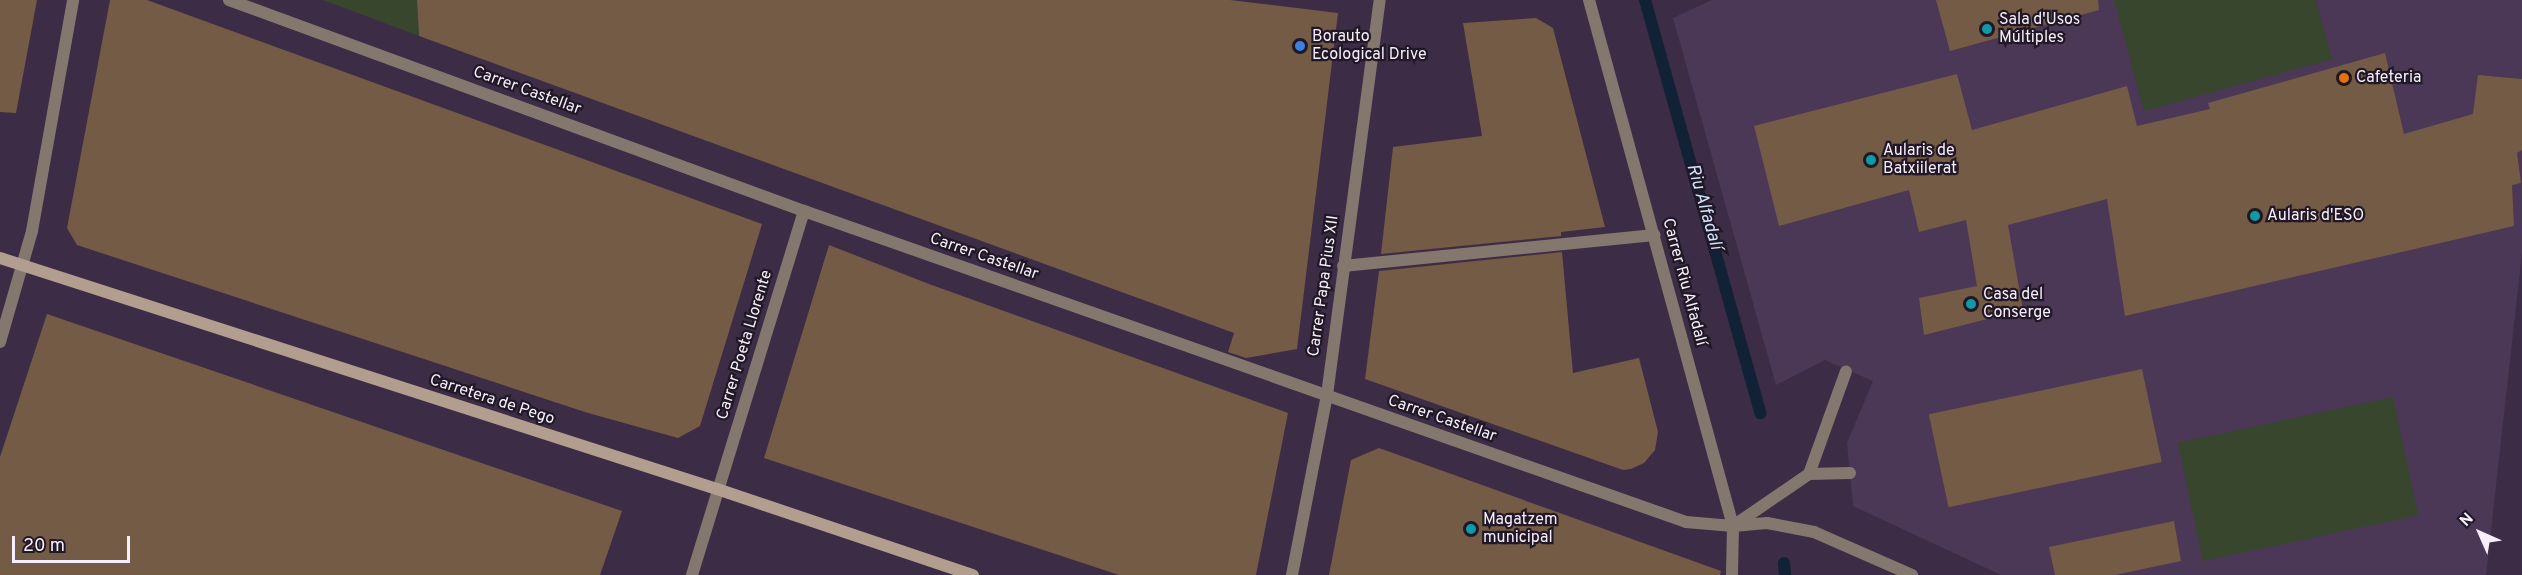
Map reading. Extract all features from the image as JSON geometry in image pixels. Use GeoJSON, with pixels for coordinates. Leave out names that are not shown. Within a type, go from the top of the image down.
{"type":"FeatureCollection","features":[{"type":"Feature","properties":{"kind":"main road","name":"Carretera de Pego"},"geometry":{"type":"LineString","coordinates":[[0,258],[717,489],[973,575]]}},
{"type":"Feature","properties":{"kind":"street"},"geometry":{"type":"LineString","coordinates":[[0,342],[24,266],[74,0]]}},
{"type":"Feature","properties":{"kind":"street","name":"Carrer Castellar"},"geometry":{"type":"LineString","coordinates":[[229,0],[804,211],[1686,522],[1733,526],[1767,523],[1814,532],[1912,575]]}},
{"type":"Feature","properties":{"kind":"street","name":"Carrer Papa Pius XII"},"geometry":{"type":"LineString","coordinates":[[1292,575],[1327,395],[1380,0]]}},
{"type":"Feature","properties":{"kind":"street","name":"Carrer Riu Alfadalí"},"geometry":{"type":"LineString","coordinates":[[1589,0],[1733,526],[1732,575]]}},
{"type":"Feature","properties":{"kind":"street","name":"Carrer Poeta Llorente"},"geometry":{"type":"LineString","coordinates":[[692,575],[804,211]]}},
{"type":"Feature","properties":{"kind":"street"},"geometry":{"type":"LineString","coordinates":[[1343,266],[1654,235]]}},
{"type":"Feature","properties":{"kind":"street"},"geometry":{"type":"LineString","coordinates":[[1809,474],[1846,371]]}},
{"type":"Feature","properties":{"kind":"street"},"geometry":{"type":"LineString","coordinates":[[1733,526],[1809,474],[1850,473]]}},
{"type":"Feature","properties":{"kind":"shaded area"},"geometry":{"type":"Polygon","coordinates":[[[1712,0],[2522,0],[2522,253],[2486,575],[2001,575],[1853,506],[1847,443],[1873,381],[1825,360],[1776,385],[1673,18],[1712,0]]]}},
{"type":"Feature","properties":{"kind":"green space"},"geometry":{"type":"Polygon","coordinates":[[[323,0],[417,0],[419,36],[323,0]]]}},
{"type":"Feature","properties":{"kind":"green space"},"geometry":{"type":"Polygon","coordinates":[[[2114,0],[2316,0],[2332,59],[2144,111],[2114,0]]]}},
{"type":"Feature","properties":{"kind":"green space"},"geometry":{"type":"Polygon","coordinates":[[[2393,397],[2418,515],[2203,561],[2178,443],[2393,397]]]}},
{"type":"Feature","properties":{"kind":"building"},"geometry":{"type":"Polygon","coordinates":[[[0,0],[37,0],[16,113],[0,112],[0,0]]]}},
{"type":"Feature","properties":{"kind":"building"},"geometry":{"type":"Polygon","coordinates":[[[110,0],[147,0],[762,224],[700,426],[678,438],[588,413],[77,245],[67,228],[110,0]]]}},
{"type":"Feature","properties":{"kind":"building"},"geometry":{"type":"Polygon","coordinates":[[[417,0],[1230,0],[1338,13],[1297,349],[1246,358],[1228,352],[1234,333],[419,36],[417,0]]]}},
{"type":"Feature","properties":{"kind":"building","name":"Sala d'Usos Múltiples"},"geometry":{"type":"Polygon","coordinates":[[[1936,0],[2098,0],[2099,10],[1950,51],[1936,0]]]}},
{"type":"Feature","properties":{"kind":"building"},"geometry":{"type":"Polygon","coordinates":[[[1536,18],[1553,28],[1605,227],[1561,232],[1561,236],[1381,254],[1393,147],[1482,136],[1463,23],[1536,18]]]}},
{"type":"Feature","properties":{"kind":"building"},"geometry":{"type":"Polygon","coordinates":[[[2385,53],[2404,134],[2473,114],[2478,75],[2522,79],[2522,150],[2517,153],[2521,183],[2512,185],[2514,226],[2125,316],[2107,199],[2008,225],[2023,310],[1924,335],[1919,298],[1977,286],[1966,220],[1919,232],[1909,190],[1779,226],[1754,126],[1957,74],[1972,130],[2127,86],[2137,126],[2210,109],[2208,103],[2385,53]]]}},
{"type":"Feature","properties":{"kind":"building"},"geometry":{"type":"Polygon","coordinates":[[[829,245],[929,284],[1288,413],[1256,575],[1119,575],[764,458],[829,245]]]}},
{"type":"Feature","properties":{"kind":"building"},"geometry":{"type":"Polygon","coordinates":[[[1562,252],[1573,373],[1639,358],[1658,432],[1655,450],[1644,463],[1623,470],[1365,379],[1379,271],[1562,252]]]}},
{"type":"Feature","properties":{"kind":"building"},"geometry":{"type":"Polygon","coordinates":[[[47,314],[622,511],[600,575],[0,575],[0,457],[47,314]]]}},
{"type":"Feature","properties":{"kind":"building"},"geometry":{"type":"Polygon","coordinates":[[[2142,369],[2162,462],[1949,507],[1929,414],[2142,369]]]}},
{"type":"Feature","properties":{"kind":"building","name":"Magatzem municipal"},"geometry":{"type":"Polygon","coordinates":[[[1379,448],[1721,571],[1720,575],[1329,575],[1351,460],[1379,448]]]}},
{"type":"Feature","properties":{"kind":"building"},"geometry":{"type":"Polygon","coordinates":[[[2174,521],[2181,561],[2115,575],[2055,575],[2049,547],[2174,521]]]}},
{"type":"Feature","properties":{"kind":"waterway","name":"Riu Alfadalí"},"geometry":{"type":"LineString","coordinates":[[1645,0],[1760,413]]}},
{"type":"Feature","properties":{"kind":"waterway","name":"Riu Alfadalí"},"geometry":{"type":"LineString","coordinates":[[1784,563],[1785,575]]}},
{"type":"Feature","properties":{"kind":"place","name":"Sala d'Usos Múltiples"},"geometry":{"type":"Point","coordinates":[1987,29]}},
{"type":"Feature","properties":{"kind":"place","name":"Borauto Ecological Drive"},"geometry":{"type":"Point","coordinates":[1300,46]}},
{"type":"Feature","properties":{"kind":"place","name":"Cafeteria"},"geometry":{"type":"Point","coordinates":[2344,78]}},
{"type":"Feature","properties":{"kind":"place","name":"Aularis de Batxiilerat"},"geometry":{"type":"Point","coordinates":[1871,160]}},
{"type":"Feature","properties":{"kind":"place","name":"Aularis d'ESO"},"geometry":{"type":"Point","coordinates":[2255,216]}},
{"type":"Feature","properties":{"kind":"place","name":"Casa del Conserge"},"geometry":{"type":"Point","coordinates":[1971,304]}},
{"type":"Feature","properties":{"kind":"place","name":"Magatzem municipal"},"geometry":{"type":"Point","coordinates":[1471,529]}}]}
